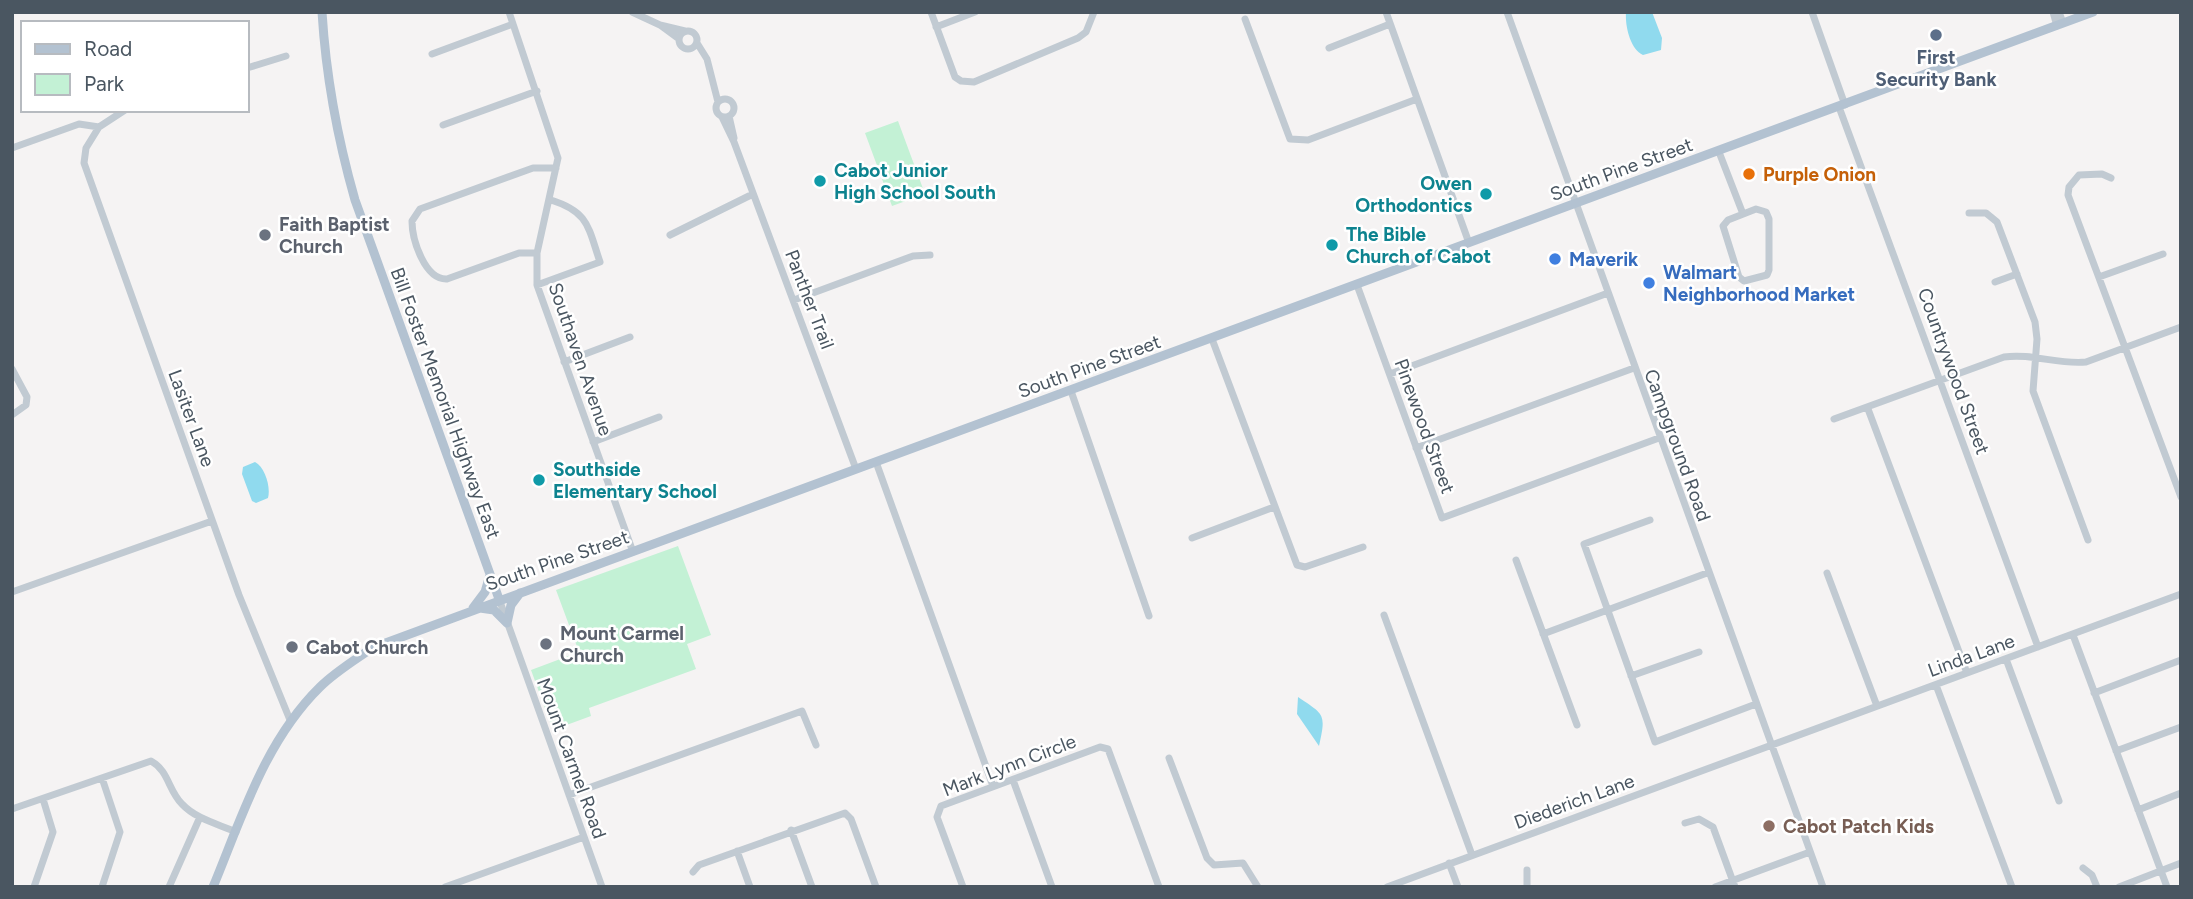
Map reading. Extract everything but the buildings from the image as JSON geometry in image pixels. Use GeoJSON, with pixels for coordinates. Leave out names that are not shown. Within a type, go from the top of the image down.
{"type":"FeatureCollection","features":[{"type":"Feature","properties":{"kind":"main road","name":"Bill Foster Memorial Highway East"},"geometry":{"type":"LineString","coordinates":[[323,12],[326,70],[336,134],[355,200],[499,599]]}},
{"type":"Feature","properties":{"kind":"main road","name":"South Pine Street"},"geometry":{"type":"LineString","coordinates":[[214,887],[272,748],[290,720],[321,685],[372,648],[471,609],[1071,391],[2093,12]]}},
{"type":"Feature","properties":{"kind":"main road"},"geometry":{"type":"LineString","coordinates":[[471,609],[481,599],[490,575],[504,590],[521,592]]}},
{"type":"Feature","properties":{"kind":"main road"},"geometry":{"type":"LineString","coordinates":[[507,623],[511,605],[521,592]]}},
{"type":"Feature","properties":{"kind":"main road"},"geometry":{"type":"LineString","coordinates":[[471,609],[494,610],[507,623]]}},
{"type":"Feature","properties":{"kind":"street","name":"Southaven Avenue"},"geometry":{"type":"LineString","coordinates":[[509,12],[557,149],[551,200],[537,253],[537,285],[633,552]]}},
{"type":"Feature","properties":{"kind":"street"},"geometry":{"type":"LineString","coordinates":[[632,12],[660,25],[695,33],[694,45],[707,59],[722,101],[733,105],[726,117],[716,112],[722,101]]}},
{"type":"Feature","properties":{"kind":"street"},"geometry":{"type":"LineString","coordinates":[[930,12],[955,77],[961,81],[974,82],[1078,38],[1086,32],[1094,12]]}},
{"type":"Feature","properties":{"kind":"street"},"geometry":{"type":"LineString","coordinates":[[936,27],[975,12]]}},
{"type":"Feature","properties":{"kind":"street"},"geometry":{"type":"LineString","coordinates":[[1385,12],[1469,243]]}},
{"type":"Feature","properties":{"kind":"street","name":"Campground Road"},"geometry":{"type":"LineString","coordinates":[[1507,12],[1707,573],[1823,887]]}},
{"type":"Feature","properties":{"kind":"street","name":"Countrywood Street"},"geometry":{"type":"LineString","coordinates":[[1812,12],[1842,106],[2038,647]]}},
{"type":"Feature","properties":{"kind":"street"},"geometry":{"type":"LineString","coordinates":[[2053,12],[2060,24]]}},
{"type":"Feature","properties":{"kind":"street"},"geometry":{"type":"LineString","coordinates":[[2059,12],[2060,24]]}},
{"type":"Feature","properties":{"kind":"street"},"geometry":{"type":"LineString","coordinates":[[1245,19],[1290,139],[1308,140],[1418,99]]}},
{"type":"Feature","properties":{"kind":"street"},"geometry":{"type":"LineString","coordinates":[[432,54],[513,24]]}},
{"type":"Feature","properties":{"kind":"street"},"geometry":{"type":"LineString","coordinates":[[1329,48],[1390,24]]}},
{"type":"Feature","properties":{"kind":"street"},"geometry":{"type":"LineString","coordinates":[[660,25],[679,39],[684,48],[694,45]]}},
{"type":"Feature","properties":{"kind":"street"},"geometry":{"type":"LineString","coordinates":[[679,39],[685,31]]}},
{"type":"Feature","properties":{"kind":"street"},"geometry":{"type":"LineString","coordinates":[[248,68],[286,55]]}},
{"type":"Feature","properties":{"kind":"street"},"geometry":{"type":"LineString","coordinates":[[443,125],[537,91]]}},
{"type":"Feature","properties":{"kind":"street"},"geometry":{"type":"LineString","coordinates":[[12,148],[79,124],[99,127],[122,112]]}},
{"type":"Feature","properties":{"kind":"street","name":"Panther Trail"},"geometry":{"type":"LineString","coordinates":[[726,117],[856,469]]}},
{"type":"Feature","properties":{"kind":"street","name":"Lasiter Lane"},"geometry":{"type":"LineString","coordinates":[[99,127],[86,148],[84,163],[212,521],[290,720]]}},
{"type":"Feature","properties":{"kind":"street"},"geometry":{"type":"LineString","coordinates":[[1719,152],[1743,214]]}},
{"type":"Feature","properties":{"kind":"street"},"geometry":{"type":"LineString","coordinates":[[537,253],[519,253],[447,279],[437,278],[428,271],[412,221],[420,209],[533,168],[556,168]]}},
{"type":"Feature","properties":{"kind":"street"},"geometry":{"type":"LineString","coordinates":[[2111,178],[2086,173],[2073,180],[2068,195],[2181,497]]}},
{"type":"Feature","properties":{"kind":"street"},"geometry":{"type":"LineString","coordinates":[[670,235],[753,194]]}},
{"type":"Feature","properties":{"kind":"street"},"geometry":{"type":"LineString","coordinates":[[537,285],[600,262],[584,220],[577,211],[551,200]]}},
{"type":"Feature","properties":{"kind":"street"},"geometry":{"type":"LineString","coordinates":[[1756,209],[1766,212],[1769,219],[1769,270],[1767,275],[1749,281],[1739,277],[1723,231],[1728,220],[1743,214],[1756,209]]}},
{"type":"Feature","properties":{"kind":"street"},"geometry":{"type":"LineString","coordinates":[[1969,213],[1986,213],[1997,222],[2017,274],[2037,329],[2033,382],[2037,403],[2088,540]]}},
{"type":"Feature","properties":{"kind":"street"},"geometry":{"type":"LineString","coordinates":[[2099,277],[2163,254]]}},
{"type":"Feature","properties":{"kind":"street"},"geometry":{"type":"LineString","coordinates":[[794,300],[913,256],[930,255]]}},
{"type":"Feature","properties":{"kind":"street"},"geometry":{"type":"LineString","coordinates":[[1995,282],[2017,274]]}},
{"type":"Feature","properties":{"kind":"street","name":"Pinewood Street"},"geometry":{"type":"LineString","coordinates":[[1357,285],[1442,518],[1660,439]]}},
{"type":"Feature","properties":{"kind":"street"},"geometry":{"type":"LineString","coordinates":[[1390,374],[1608,293]]}},
{"type":"Feature","properties":{"kind":"street"},"geometry":{"type":"LineString","coordinates":[[1834,419],[1868,409],[2004,357],[2087,362],[2181,327]]}},
{"type":"Feature","properties":{"kind":"street"},"geometry":{"type":"LineString","coordinates":[[564,362],[630,337]]}},
{"type":"Feature","properties":{"kind":"street"},"geometry":{"type":"LineString","coordinates":[[1212,339],[1296,563],[1301,568],[1363,547]]}},
{"type":"Feature","properties":{"kind":"street"},"geometry":{"type":"LineString","coordinates":[[1416,448],[1634,368]]}},
{"type":"Feature","properties":{"kind":"street"},"geometry":{"type":"LineString","coordinates":[[12,369],[27,397],[26,405],[12,415]]}},
{"type":"Feature","properties":{"kind":"street"},"geometry":{"type":"LineString","coordinates":[[1071,391],[1149,616]]}},
{"type":"Feature","properties":{"kind":"street"},"geometry":{"type":"LineString","coordinates":[[1868,409],[1967,673]]}},
{"type":"Feature","properties":{"kind":"street"},"geometry":{"type":"LineString","coordinates":[[593,442],[659,417]]}},
{"type":"Feature","properties":{"kind":"street"},"geometry":{"type":"LineString","coordinates":[[876,462],[993,786]]}},
{"type":"Feature","properties":{"kind":"street"},"geometry":{"type":"LineString","coordinates":[[1192,538],[1274,507]]}},
{"type":"Feature","properties":{"kind":"street"},"geometry":{"type":"LineString","coordinates":[[1650,520],[1584,544],[1655,741],[1756,704]]}},
{"type":"Feature","properties":{"kind":"street"},"geometry":{"type":"LineString","coordinates":[[12,592],[212,521]]}},
{"type":"Feature","properties":{"kind":"street"},"geometry":{"type":"LineString","coordinates":[[1516,560],[1577,725]]}},
{"type":"Feature","properties":{"kind":"street"},"geometry":{"type":"LineString","coordinates":[[1543,634],[1707,573]]}},
{"type":"Feature","properties":{"kind":"street"},"geometry":{"type":"LineString","coordinates":[[1827,573],[1877,706]]}},
{"type":"Feature","properties":{"kind":"street","name":"Linda Lane"},"geometry":{"type":"LineString","coordinates":[[1771,746],[2181,594]]}},
{"type":"Feature","properties":{"kind":"street","name":"Mount Carmel Road"},"geometry":{"type":"LineString","coordinates":[[499,599],[602,887]]}},
{"type":"Feature","properties":{"kind":"street"},"geometry":{"type":"LineString","coordinates":[[1384,615],[1472,855]]}},
{"type":"Feature","properties":{"kind":"street"},"geometry":{"type":"LineString","coordinates":[[2073,635],[2167,887]]}},
{"type":"Feature","properties":{"kind":"street"},"geometry":{"type":"LineString","coordinates":[[1631,676],[1699,652]]}},
{"type":"Feature","properties":{"kind":"street"},"geometry":{"type":"LineString","coordinates":[[2006,659],[2059,801]]}},
{"type":"Feature","properties":{"kind":"street"},"geometry":{"type":"LineString","coordinates":[[2094,693],[2181,660]]}},
{"type":"Feature","properties":{"kind":"street"},"geometry":{"type":"LineString","coordinates":[[1936,685],[2012,887]]}},
{"type":"Feature","properties":{"kind":"street"},"geometry":{"type":"LineString","coordinates":[[569,796],[802,711],[816,745]]}},
{"type":"Feature","properties":{"kind":"street"},"geometry":{"type":"LineString","coordinates":[[2116,751],[2181,727]]}},
{"type":"Feature","properties":{"kind":"street","name":"Diederich Lane"},"geometry":{"type":"LineString","coordinates":[[1388,887],[1771,746]]}},
{"type":"Feature","properties":{"kind":"street","name":"Mark Lynn Circle"},"geometry":{"type":"LineString","coordinates":[[963,887],[937,817],[941,806],[1100,747],[1108,749],[1159,887]]}},
{"type":"Feature","properties":{"kind":"street"},"geometry":{"type":"LineString","coordinates":[[1169,758],[1207,858],[1214,865],[1244,863],[1258,887]]}},
{"type":"Feature","properties":{"kind":"street"},"geometry":{"type":"LineString","coordinates":[[12,809],[151,761],[162,767],[179,802],[200,817],[236,832]]}},
{"type":"Feature","properties":{"kind":"street"},"geometry":{"type":"LineString","coordinates":[[102,778],[120,832],[102,887]]}},
{"type":"Feature","properties":{"kind":"street"},"geometry":{"type":"LineString","coordinates":[[1013,780],[1052,887]]}},
{"type":"Feature","properties":{"kind":"street"},"geometry":{"type":"LineString","coordinates":[[2138,810],[2181,793]]}},
{"type":"Feature","properties":{"kind":"street"},"geometry":{"type":"LineString","coordinates":[[34,887],[53,832],[43,799]]}},
{"type":"Feature","properties":{"kind":"street"},"geometry":{"type":"LineString","coordinates":[[693,873],[699,865],[845,813],[850,819],[876,887]]}},
{"type":"Feature","properties":{"kind":"street"},"geometry":{"type":"LineString","coordinates":[[169,887],[200,817]]}},
{"type":"Feature","properties":{"kind":"street"},"geometry":{"type":"LineString","coordinates":[[1685,823],[1699,819],[1713,827],[1734,883]]}},
{"type":"Feature","properties":{"kind":"street"},"geometry":{"type":"LineString","coordinates":[[792,831],[812,887]]}},
{"type":"Feature","properties":{"kind":"street"},"geometry":{"type":"LineString","coordinates":[[445,887],[584,837]]}},
{"type":"Feature","properties":{"kind":"street"},"geometry":{"type":"LineString","coordinates":[[737,851],[750,887]]}},
{"type":"Feature","properties":{"kind":"street"},"geometry":{"type":"LineString","coordinates":[[1715,887],[1734,883],[1810,852]]}},
{"type":"Feature","properties":{"kind":"street"},"geometry":{"type":"LineString","coordinates":[[1449,863],[1458,887]]}},
{"type":"Feature","properties":{"kind":"street"},"geometry":{"type":"LineString","coordinates":[[2119,887],[2181,863]]}},
{"type":"Feature","properties":{"kind":"street"},"geometry":{"type":"LineString","coordinates":[[2084,867],[2092,875],[2097,887]]}},
{"type":"Feature","properties":{"kind":"street"},"geometry":{"type":"LineString","coordinates":[[1527,870],[1527,887]]}},
{"type":"Feature","properties":{"kind":"green space"},"geometry":{"type":"Polygon","coordinates":[[[898,121],[925,194],[892,206],[865,133],[898,121]]]}},
{"type":"Feature","properties":{"kind":"green space"},"geometry":{"type":"Polygon","coordinates":[[[678,546],[711,635],[687,644],[696,669],[589,708],[591,716],[553,730],[531,670],[579,652],[556,590],[678,546]]]}},
{"type":"Feature","properties":{"kind":"water"},"geometry":{"type":"Polygon","coordinates":[[[1626,12],[1652,12],[1662,38],[1661,50],[1643,55],[1638,52],[1629,36],[1626,12]]]}},
{"type":"Feature","properties":{"kind":"water"},"geometry":{"type":"Polygon","coordinates":[[[255,462],[264,473],[269,488],[268,498],[256,503],[252,501],[242,474],[243,467],[255,462]]]}},
{"type":"Feature","properties":{"kind":"water"},"geometry":{"type":"Polygon","coordinates":[[[1298,697],[1321,716],[1323,721],[1319,746],[1297,714],[1298,697]]]}},
{"type":"Feature","properties":{"kind":"place","name":"First Security Bank"},"geometry":{"type":"Point","coordinates":[1936,35]}},
{"type":"Feature","properties":{"kind":"place","name":"Purple Onion"},"geometry":{"type":"Point","coordinates":[1749,174]}},
{"type":"Feature","properties":{"kind":"place","name":"Cabot Junior High School South"},"geometry":{"type":"Point","coordinates":[820,181]}},
{"type":"Feature","properties":{"kind":"place","name":"Owen Orthodontics"},"geometry":{"type":"Point","coordinates":[1486,194]}},
{"type":"Feature","properties":{"kind":"place","name":"Faith Baptist Church"},"geometry":{"type":"Point","coordinates":[265,235]}},
{"type":"Feature","properties":{"kind":"place","name":"The Bible Church of Cabot"},"geometry":{"type":"Point","coordinates":[1332,245]}},
{"type":"Feature","properties":{"kind":"place","name":"Maverik"},"geometry":{"type":"Point","coordinates":[1555,259]}},
{"type":"Feature","properties":{"kind":"place","name":"Walmart Neighborhood Market"},"geometry":{"type":"Point","coordinates":[1649,283]}},
{"type":"Feature","properties":{"kind":"place","name":"Southside Elementary School"},"geometry":{"type":"Point","coordinates":[539,480]}},
{"type":"Feature","properties":{"kind":"place","name":"Mount Carmel Church"},"geometry":{"type":"Point","coordinates":[546,644]}},
{"type":"Feature","properties":{"kind":"place","name":"Cabot Church"},"geometry":{"type":"Point","coordinates":[292,647]}},
{"type":"Feature","properties":{"kind":"place","name":"Cabot Patch Kids"},"geometry":{"type":"Point","coordinates":[1769,826]}}]}
